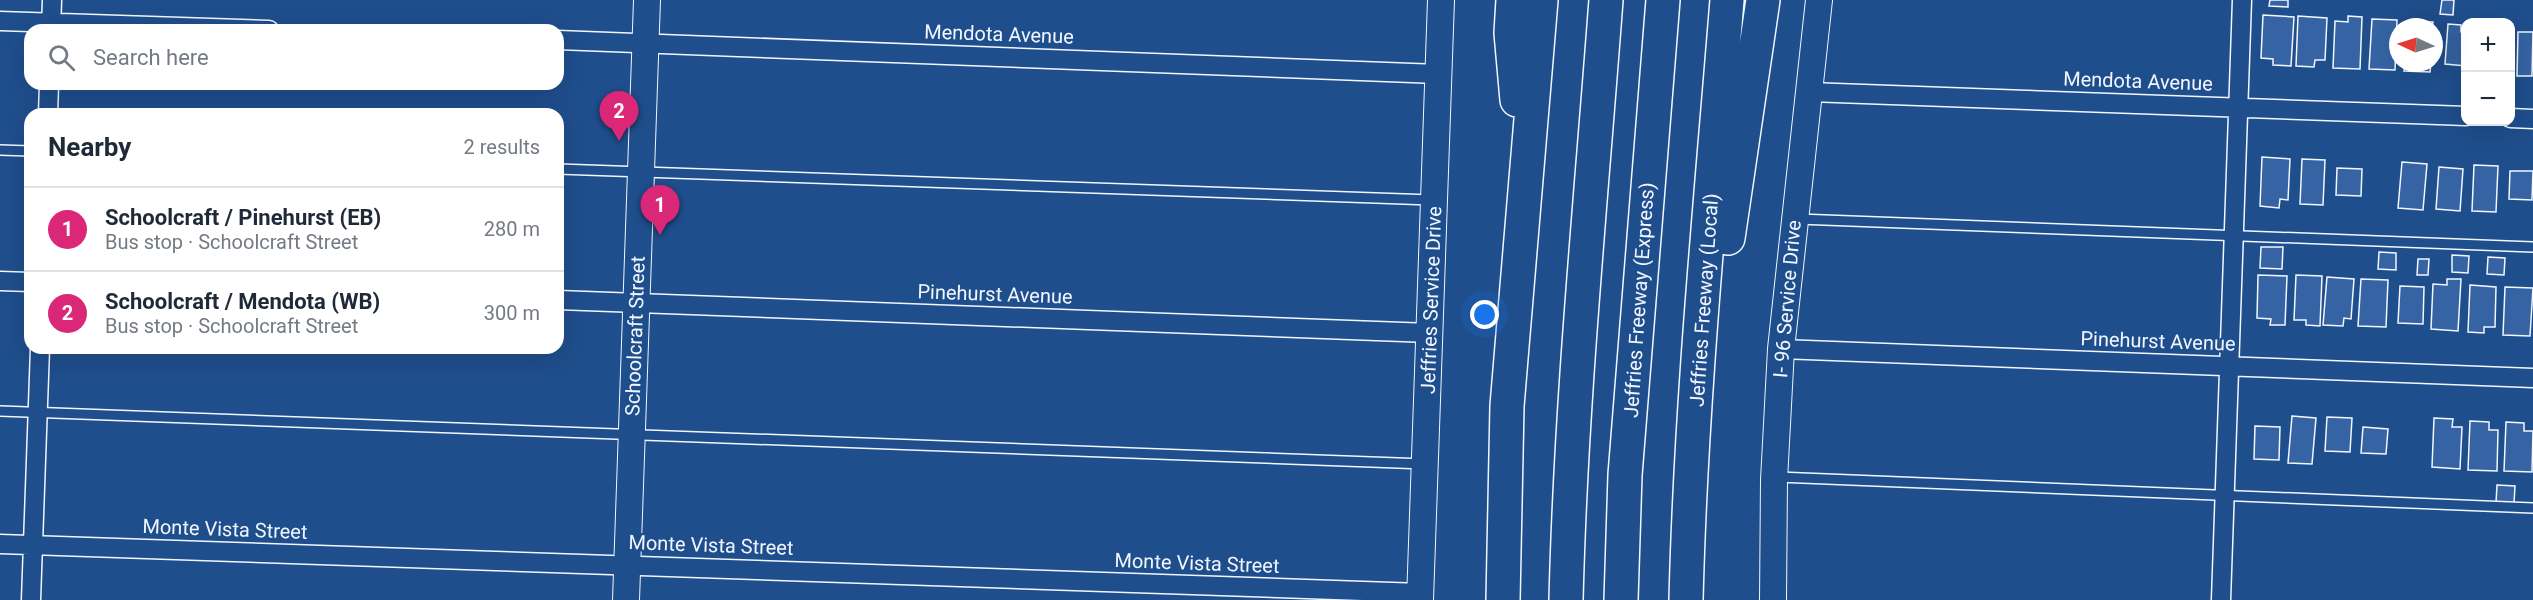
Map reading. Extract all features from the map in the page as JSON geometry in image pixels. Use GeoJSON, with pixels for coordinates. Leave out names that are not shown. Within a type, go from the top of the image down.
{"type":"FeatureCollection","features":[{"type":"Feature","properties":{"kind":"highway"},"geometry":{"type":"LineString","coordinates":[[1513,0],[1511,33],[1525,186]]}},
{"type":"Feature","properties":{"kind":"highway"},"geometry":{"type":"LineString","coordinates":[[1503,600],[1507,406],[1541,0]]}},
{"type":"Feature","properties":{"kind":"highway"},"geometry":{"type":"LineString","coordinates":[[1566,600],[1577,372],[1606,0]]}},
{"type":"Feature","properties":{"kind":"highway","name":"Jeffries Freeway (Express)"},"geometry":{"type":"LineString","coordinates":[[1621,600],[1625,475],[1663,0]]}},
{"type":"Feature","properties":{"kind":"highway","name":"Jeffries Freeway (Local)"},"geometry":{"type":"LineString","coordinates":[[1686,600],[1688,528],[1699,357],[1727,0]]}},
{"type":"Feature","properties":{"kind":"highway"},"geometry":{"type":"LineString","coordinates":[[1699,357],[1723,266],[1763,0]]}},
{"type":"Feature","properties":{"kind":"street"},"geometry":{"type":"LineString","coordinates":[[51,24],[52,0]]}},
{"type":"Feature","properties":{"kind":"street","name":"Schoolcraft Street"},"geometry":{"type":"LineString","coordinates":[[626,600],[647,0]]}},
{"type":"Feature","properties":{"kind":"street","name":"Jeffries Service Drive"},"geometry":{"type":"LineString","coordinates":[[1421,597],[1441,0]]}},
{"type":"Feature","properties":{"kind":"street","name":"I- 96 Service Drive"},"geometry":{"type":"LineString","coordinates":[[1773,600],[1774,477],[1781,349],[1819,0]]}},
{"type":"Feature","properties":{"kind":"street"},"geometry":{"type":"LineString","coordinates":[[2221,600],[2242,0]]}},
{"type":"Feature","properties":{"kind":"street"},"geometry":{"type":"LineString","coordinates":[[0,21],[31,24]]}},
{"type":"Feature","properties":{"kind":"street","name":"Mendota Avenue"},"geometry":{"type":"LineString","coordinates":[[564,40],[1438,74]]}},
{"type":"Feature","properties":{"kind":"street"},"geometry":{"type":"LineString","coordinates":[[48,108],[49,90]]}},
{"type":"Feature","properties":{"kind":"street","name":"Mendota Avenue"},"geometry":{"type":"LineString","coordinates":[[1809,92],[2461,116]]}},
{"type":"Feature","properties":{"kind":"street"},"geometry":{"type":"LineString","coordinates":[[2515,118],[2533,119]]}},
{"type":"Feature","properties":{"kind":"street"},"geometry":{"type":"LineString","coordinates":[[0,281],[24,282]]}},
{"type":"Feature","properties":{"kind":"street","name":"Pinehurst Avenue"},"geometry":{"type":"LineString","coordinates":[[564,300],[1430,333]]}},
{"type":"Feature","properties":{"kind":"street","name":"Pinehurst Avenue"},"geometry":{"type":"LineString","coordinates":[[1781,349],[2533,378]]}},
{"type":"Feature","properties":{"kind":"street"},"geometry":{"type":"LineString","coordinates":[[31,600],[40,354]]}},
{"type":"Feature","properties":{"kind":"street","name":"Monte Vista Street"},"geometry":{"type":"LineString","coordinates":[[0,544],[627,565],[1421,597]]}},
{"type":"Feature","properties":{"kind":"lane"},"geometry":{"type":"LineString","coordinates":[[0,150],[24,151]]}},
{"type":"Feature","properties":{"kind":"lane"},"geometry":{"type":"LineString","coordinates":[[564,170],[1434,201]]}},
{"type":"Feature","properties":{"kind":"lane"},"geometry":{"type":"LineString","coordinates":[[1794,218],[2533,247]]}},
{"type":"Feature","properties":{"kind":"lane"},"geometry":{"type":"LineString","coordinates":[[0,411],[1425,464]]}},
{"type":"Feature","properties":{"kind":"lane"},"geometry":{"type":"LineString","coordinates":[[1774,477],[2533,508]]}},
{"type":"Feature","properties":{"kind":"building"},"geometry":{"type":"Polygon","coordinates":[[[2270,0],[2288,0],[2288,7],[2269,6],[2270,0]]]}},
{"type":"Feature","properties":{"kind":"building"},"geometry":{"type":"Polygon","coordinates":[[[2442,0],[2454,0],[2453,15],[2440,14],[2442,0]]]}},
{"type":"Feature","properties":{"kind":"building"},"geometry":{"type":"Polygon","coordinates":[[[2263,15],[2294,17],[2291,66],[2273,65],[2273,59],[2261,58],[2263,15]]]}},
{"type":"Feature","properties":{"kind":"building"},"geometry":{"type":"Polygon","coordinates":[[[2298,16],[2327,18],[2325,60],[2315,60],[2314,67],[2296,66],[2298,16]]]}},
{"type":"Feature","properties":{"kind":"building"},"geometry":{"type":"Polygon","coordinates":[[[2348,16],[2362,17],[2360,69],[2333,68],[2335,21],[2348,22],[2348,16]]]}},
{"type":"Feature","properties":{"kind":"building"},"geometry":{"type":"Polygon","coordinates":[[[2372,19],[2389,20],[2389,70],[2369,69],[2372,19]]]}},
{"type":"Feature","properties":{"kind":"building"},"geometry":{"type":"Polygon","coordinates":[[[2448,24],[2461,25],[2461,66],[2445,64],[2448,24]]]}},
{"type":"Feature","properties":{"kind":"building"},"geometry":{"type":"Polygon","coordinates":[[[2518,32],[2533,32],[2532,76],[2517,76],[2518,32]]]}},
{"type":"Feature","properties":{"kind":"building"},"geometry":{"type":"Polygon","coordinates":[[[2262,157],[2290,159],[2288,200],[2280,199],[2279,208],[2260,206],[2262,157]]]}},
{"type":"Feature","properties":{"kind":"building"},"geometry":{"type":"Polygon","coordinates":[[[2302,159],[2325,160],[2323,205],[2300,204],[2302,159]]]}},
{"type":"Feature","properties":{"kind":"building"},"geometry":{"type":"Polygon","coordinates":[[[2402,162],[2427,164],[2423,210],[2398,208],[2402,162]]]}},
{"type":"Feature","properties":{"kind":"building"},"geometry":{"type":"Polygon","coordinates":[[[2474,165],[2498,166],[2496,212],[2472,211],[2474,165]]]}},
{"type":"Feature","properties":{"kind":"building"},"geometry":{"type":"Polygon","coordinates":[[[2439,167],[2463,169],[2460,211],[2436,209],[2439,167]]]}},
{"type":"Feature","properties":{"kind":"building"},"geometry":{"type":"Polygon","coordinates":[[[2337,168],[2362,169],[2361,196],[2336,195],[2337,168]]]}},
{"type":"Feature","properties":{"kind":"building"},"geometry":{"type":"Polygon","coordinates":[[[2510,171],[2533,171],[2532,200],[2509,199],[2510,171]]]}},
{"type":"Feature","properties":{"kind":"building"},"geometry":{"type":"Polygon","coordinates":[[[2261,247],[2283,247],[2282,269],[2260,268],[2261,247]]]}},
{"type":"Feature","properties":{"kind":"building"},"geometry":{"type":"Polygon","coordinates":[[[2379,252],[2396,253],[2396,270],[2378,269],[2379,252]]]}},
{"type":"Feature","properties":{"kind":"building"},"geometry":{"type":"Polygon","coordinates":[[[2452,255],[2469,256],[2468,273],[2452,272],[2452,255]]]}},
{"type":"Feature","properties":{"kind":"building"},"geometry":{"type":"Polygon","coordinates":[[[2488,257],[2505,258],[2504,275],[2487,274],[2488,257]]]}},
{"type":"Feature","properties":{"kind":"building"},"geometry":{"type":"Polygon","coordinates":[[[2418,259],[2429,259],[2428,275],[2417,275],[2418,259]]]}},
{"type":"Feature","properties":{"kind":"building"},"geometry":{"type":"Polygon","coordinates":[[[2258,275],[2287,276],[2285,325],[2270,325],[2271,319],[2257,318],[2258,275]]]}},
{"type":"Feature","properties":{"kind":"building"},"geometry":{"type":"Polygon","coordinates":[[[2296,275],[2322,276],[2320,326],[2306,325],[2306,320],[2294,320],[2296,275]]]}},
{"type":"Feature","properties":{"kind":"building"},"geometry":{"type":"Polygon","coordinates":[[[2327,277],[2354,279],[2351,319],[2344,318],[2343,326],[2323,325],[2327,277]]]}},
{"type":"Feature","properties":{"kind":"building"},"geometry":{"type":"Polygon","coordinates":[[[2361,279],[2388,280],[2386,327],[2358,326],[2361,279]]]}},
{"type":"Feature","properties":{"kind":"building"},"geometry":{"type":"Polygon","coordinates":[[[2447,279],[2461,279],[2458,331],[2431,329],[2433,284],[2447,285],[2447,279]]]}},
{"type":"Feature","properties":{"kind":"building"},"geometry":{"type":"Polygon","coordinates":[[[2470,285],[2496,287],[2495,327],[2484,327],[2484,333],[2468,332],[2470,285]]]}},
{"type":"Feature","properties":{"kind":"building"},"geometry":{"type":"Polygon","coordinates":[[[2400,286],[2424,287],[2423,324],[2398,323],[2400,286]]]}},
{"type":"Feature","properties":{"kind":"building"},"geometry":{"type":"Polygon","coordinates":[[[2505,287],[2533,288],[2530,336],[2503,335],[2505,287]]]}},
{"type":"Feature","properties":{"kind":"building"},"geometry":{"type":"Polygon","coordinates":[[[2292,416],[2316,418],[2312,464],[2288,463],[2292,416]]]}},
{"type":"Feature","properties":{"kind":"building"},"geometry":{"type":"Polygon","coordinates":[[[2327,417],[2352,418],[2350,452],[2325,451],[2327,417]]]}},
{"type":"Feature","properties":{"kind":"building"},"geometry":{"type":"Polygon","coordinates":[[[2434,418],[2453,419],[2452,427],[2462,427],[2460,469],[2432,467],[2434,418]]]}},
{"type":"Feature","properties":{"kind":"building"},"geometry":{"type":"Polygon","coordinates":[[[2470,421],[2489,422],[2489,430],[2498,430],[2497,471],[2468,470],[2470,421]]]}},
{"type":"Feature","properties":{"kind":"building"},"geometry":{"type":"Polygon","coordinates":[[[2506,422],[2524,423],[2524,431],[2533,431],[2532,472],[2504,471],[2506,422]]]}},
{"type":"Feature","properties":{"kind":"building"},"geometry":{"type":"Polygon","coordinates":[[[2255,426],[2280,427],[2279,460],[2254,459],[2255,426]]]}},
{"type":"Feature","properties":{"kind":"building"},"geometry":{"type":"Polygon","coordinates":[[[2363,427],[2388,429],[2386,454],[2361,453],[2363,427]]]}},
{"type":"Feature","properties":{"kind":"building"},"geometry":{"type":"Polygon","coordinates":[[[2497,485],[2515,486],[2514,503],[2496,503],[2497,485]]]}},
{"type":"Feature","properties":{"kind":"place","name":"Schoolcraft / Mendota (WB)"},"geometry":{"type":"Point","coordinates":[619,141]}},
{"type":"Feature","properties":{"kind":"place","name":"Schoolcraft / Pinehurst (EB)"},"geometry":{"type":"Point","coordinates":[660,235]}}]}
